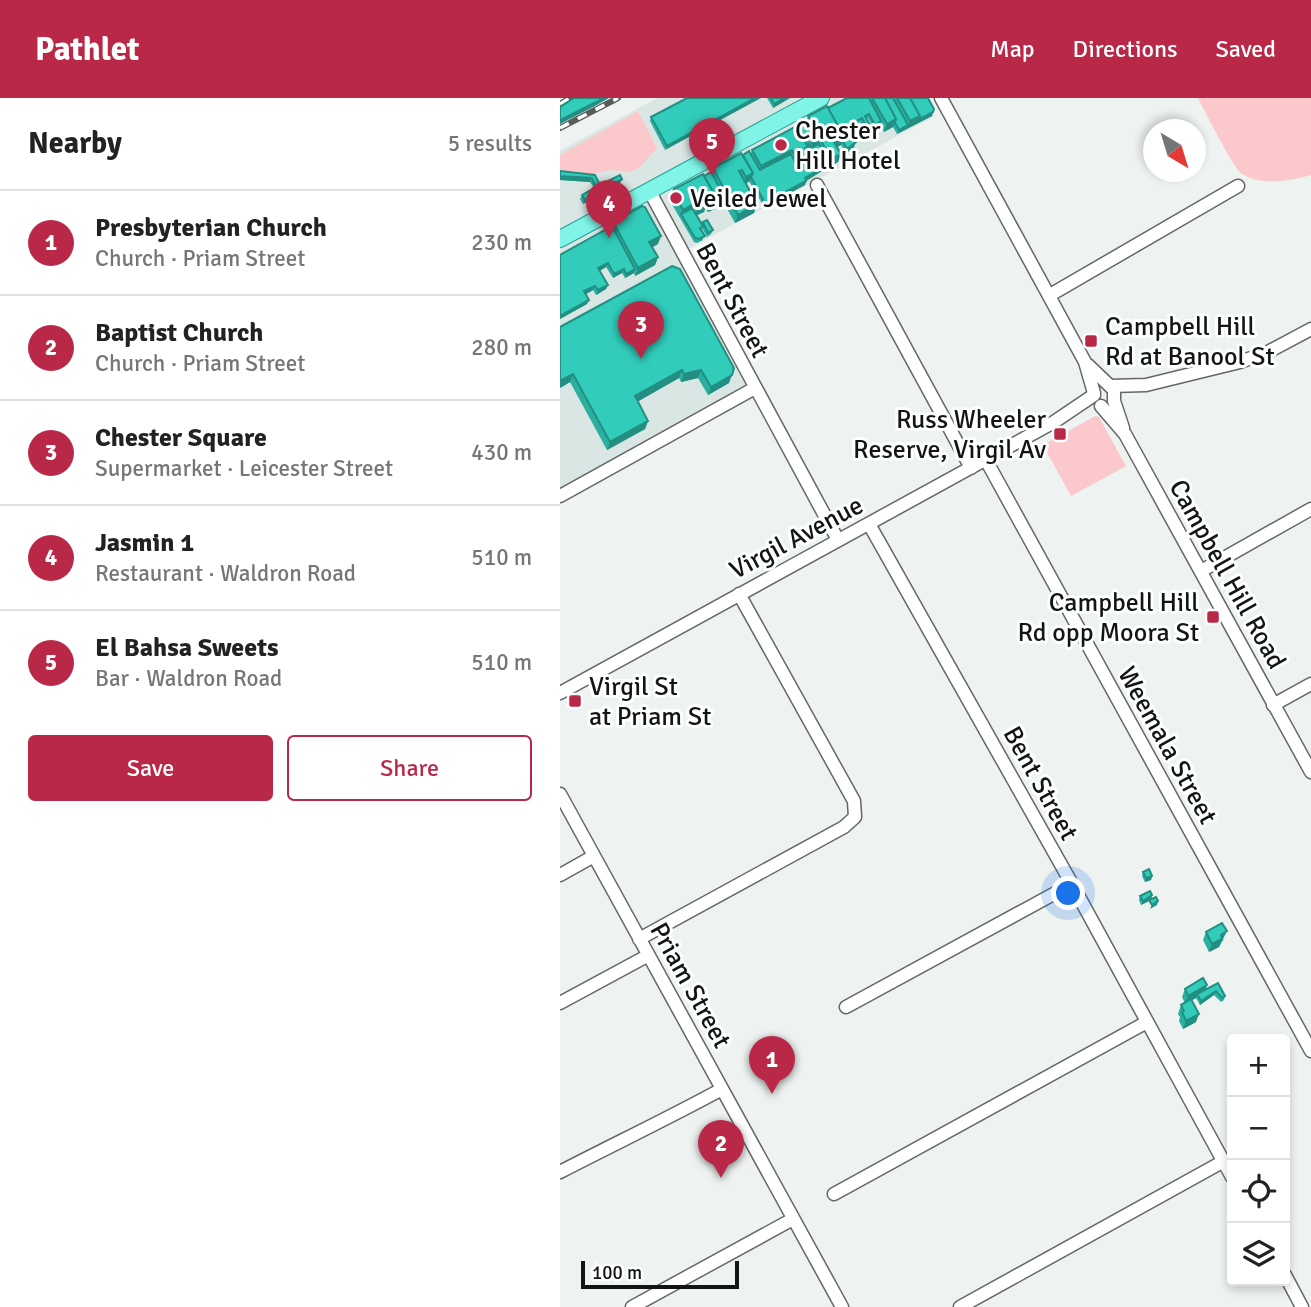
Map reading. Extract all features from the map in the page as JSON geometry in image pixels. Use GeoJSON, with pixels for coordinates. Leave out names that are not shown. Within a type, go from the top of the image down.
{"type":"FeatureCollection","features":[{"type":"Feature","properties":{"kind":"main road"},"geometry":{"type":"LineString","coordinates":[[560,239],[821,98]]}},
{"type":"Feature","properties":{"kind":"street","name":"Campbell Hill Road"},"geometry":{"type":"LineString","coordinates":[[941,98],[1085,362],[1097,400],[1125,433]]}},
{"type":"Feature","properties":{"kind":"street"},"geometry":{"type":"LineString","coordinates":[[817,185],[971,468]]}},
{"type":"Feature","properties":{"kind":"street"},"geometry":{"type":"LineString","coordinates":[[1050,295],[1238,186]]}},
{"type":"Feature","properties":{"kind":"street","name":"Bent Street"},"geometry":{"type":"LineString","coordinates":[[650,192],[838,540]]}},
{"type":"Feature","properties":{"kind":"street"},"geometry":{"type":"LineString","coordinates":[[1146,385],[1098,387],[1097,400],[1109,406],[1115,400],[1146,385],[1254,358],[1311,328]]}},
{"type":"Feature","properties":{"kind":"street","name":"Campbell Hill Road"},"geometry":{"type":"LineString","coordinates":[[1085,362],[1109,386]]}},
{"type":"Feature","properties":{"kind":"street"},"geometry":{"type":"LineString","coordinates":[[1109,386],[1115,392],[1115,400]]}},
{"type":"Feature","properties":{"kind":"street"},"geometry":{"type":"LineString","coordinates":[[560,496],[755,388]]}},
{"type":"Feature","properties":{"kind":"street","name":"Virgil Avenue"},"geometry":{"type":"LineString","coordinates":[[560,693],[1097,400]]}},
{"type":"Feature","properties":{"kind":"street","name":"Campbell Hill Road"},"geometry":{"type":"LineString","coordinates":[[1115,400],[1125,433],[1311,772]]}},
{"type":"Feature","properties":{"kind":"street","name":"Weemala Street"},"geometry":{"type":"LineString","coordinates":[[986,460],[1311,1051]]}},
{"type":"Feature","properties":{"kind":"street"},"geometry":{"type":"LineString","coordinates":[[1200,571],[1311,509]]}},
{"type":"Feature","properties":{"kind":"street","name":"Bent Street"},"geometry":{"type":"LineString","coordinates":[[869,524],[1072,884],[1227,1167]]}},
{"type":"Feature","properties":{"kind":"street"},"geometry":{"type":"LineString","coordinates":[[639,939],[844,827],[855,817],[854,801],[739,594]]}},
{"type":"Feature","properties":{"kind":"street"},"geometry":{"type":"LineString","coordinates":[[1273,705],[1311,684]]}},
{"type":"Feature","properties":{"kind":"street","name":"Priam Street"},"geometry":{"type":"LineString","coordinates":[[560,794],[842,1307]]}},
{"type":"Feature","properties":{"kind":"street"},"geometry":{"type":"LineString","coordinates":[[560,875],[594,856]]}},
{"type":"Feature","properties":{"kind":"street"},"geometry":{"type":"LineString","coordinates":[[846,1007],[1072,884]]}},
{"type":"Feature","properties":{"kind":"street"},"geometry":{"type":"LineString","coordinates":[[560,1003],[647,956]]}},
{"type":"Feature","properties":{"kind":"street"},"geometry":{"type":"LineString","coordinates":[[834,1194],[1147,1022]]}},
{"type":"Feature","properties":{"kind":"street"},"geometry":{"type":"LineString","coordinates":[[560,1172],[722,1089]]}},
{"type":"Feature","properties":{"kind":"street"},"geometry":{"type":"LineString","coordinates":[[960,1307],[1224,1161]]}},
{"type":"Feature","properties":{"kind":"street"},"geometry":{"type":"LineString","coordinates":[[632,1307],[793,1219]]}},
{"type":"Feature","properties":{"kind":"street"},"geometry":{"type":"LineString","coordinates":[[1290,1284],[1302,1304]]}},
{"type":"Feature","properties":{"kind":"shaded area"},"geometry":{"type":"Polygon","coordinates":[[[657,98],[925,98],[935,116],[688,249],[762,384],[560,495],[560,151],[657,98]]]}},
{"type":"Feature","properties":{"kind":"shaded area"},"geometry":{"type":"Polygon","coordinates":[[[1198,98],[1311,98],[1311,175],[1267,181],[1242,174],[1226,151],[1198,98]]]}},
{"type":"Feature","properties":{"kind":"shaded area"},"geometry":{"type":"Polygon","coordinates":[[[638,111],[657,148],[640,167],[630,172],[611,170],[589,175],[560,175],[560,155],[638,111]]]}},
{"type":"Feature","properties":{"kind":"shaded area"},"geometry":{"type":"Polygon","coordinates":[[[1095,416],[1099,417],[1126,466],[1071,496],[1043,445],[1095,416]]]}},
{"type":"Feature","properties":{"kind":"building"},"geometry":{"type":"Polygon","coordinates":[[[574,98],[604,98],[560,120],[560,107],[574,98]]]}},
{"type":"Feature","properties":{"kind":"building"},"geometry":{"type":"Polygon","coordinates":[[[687,98],[755,98],[667,146],[651,117],[687,98]]]}},
{"type":"Feature","properties":{"kind":"building"},"geometry":{"type":"Polygon","coordinates":[[[771,98],[785,98],[774,104],[771,98]]]}},
{"type":"Feature","properties":{"kind":"building"},"geometry":{"type":"Polygon","coordinates":[[[847,98],[869,98],[881,121],[875,125],[869,114],[865,116],[871,127],[868,129],[862,118],[855,122],[861,133],[853,137],[856,142],[847,149],[843,141],[847,138],[828,108],[847,98]]]}},
{"type":"Feature","properties":{"kind":"building"},"geometry":{"type":"Polygon","coordinates":[[[872,98],[885,98],[896,119],[887,124],[872,98]]]}},
{"type":"Feature","properties":{"kind":"building"},"geometry":{"type":"Polygon","coordinates":[[[885,98],[893,98],[908,125],[899,130],[885,98]]]}},
{"type":"Feature","properties":{"kind":"building"},"geometry":{"type":"Polygon","coordinates":[[[897,98],[910,98],[920,116],[910,121],[897,98]]]}},
{"type":"Feature","properties":{"kind":"building"},"geometry":{"type":"Polygon","coordinates":[[[910,98],[928,98],[933,112],[918,120],[920,116],[910,98]]]}},
{"type":"Feature","properties":{"kind":"building"},"geometry":{"type":"Polygon","coordinates":[[[827,106],[844,137],[834,142],[841,154],[831,159],[820,139],[813,144],[810,139],[805,142],[808,154],[798,160],[792,150],[761,166],[752,150],[810,119],[808,116],[827,106]]]}},
{"type":"Feature","properties":{"kind":"building"},"geometry":{"type":"Polygon","coordinates":[[[809,144],[811,148],[819,144],[827,158],[821,161],[824,167],[805,178],[806,181],[765,203],[743,155],[749,151],[760,170],[791,154],[796,164],[806,158],[809,144]]]}},
{"type":"Feature","properties":{"kind":"building"},"geometry":{"type":"Polygon","coordinates":[[[741,153],[753,173],[746,177],[742,170],[739,171],[757,204],[738,215],[713,168],[741,153]]]}},
{"type":"Feature","properties":{"kind":"building"},"geometry":{"type":"Polygon","coordinates":[[[560,171],[595,175],[600,185],[620,175],[622,179],[585,200],[582,195],[596,187],[592,178],[560,176],[560,171]]]}},
{"type":"Feature","properties":{"kind":"building"},"geometry":{"type":"Polygon","coordinates":[[[711,172],[722,192],[715,195],[704,176],[711,172]]]}},
{"type":"Feature","properties":{"kind":"building"},"geometry":{"type":"Polygon","coordinates":[[[703,174],[718,200],[711,204],[703,190],[701,192],[707,203],[698,208],[695,203],[683,210],[673,192],[674,189],[703,174]]]}},
{"type":"Feature","properties":{"kind":"building"},"geometry":{"type":"Polygon","coordinates":[[[642,206],[661,236],[649,242],[658,257],[638,268],[613,222],[642,206]]]}},
{"type":"Feature","properties":{"kind":"building"},"geometry":{"type":"Polygon","coordinates":[[[692,208],[703,226],[700,228],[705,236],[699,239],[695,238],[681,214],[692,208]]]}},
{"type":"Feature","properties":{"kind":"building"},"geometry":{"type":"Polygon","coordinates":[[[707,220],[713,230],[708,233],[703,222],[707,220]]]}},
{"type":"Feature","properties":{"kind":"building"},"geometry":{"type":"Polygon","coordinates":[[[612,226],[635,269],[626,274],[624,269],[614,274],[608,263],[598,268],[608,285],[598,290],[595,286],[584,291],[589,300],[560,316],[560,255],[612,226]]]}},
{"type":"Feature","properties":{"kind":"building"},"geometry":{"type":"Polygon","coordinates":[[[672,266],[680,269],[734,368],[732,375],[711,387],[701,370],[684,374],[682,370],[635,396],[648,421],[610,442],[573,374],[560,381],[560,327],[672,266]]]}},
{"type":"Feature","properties":{"kind":"building"},"geometry":{"type":"Polygon","coordinates":[[[1149,869],[1152,876],[1146,878],[1143,872],[1149,869]]]}},
{"type":"Feature","properties":{"kind":"building"},"geometry":{"type":"Polygon","coordinates":[[[1150,891],[1152,895],[1143,901],[1140,896],[1150,891]]]}},
{"type":"Feature","properties":{"kind":"building"},"geometry":{"type":"Polygon","coordinates":[[[1156,897],[1158,901],[1152,905],[1149,900],[1156,897]]]}},
{"type":"Feature","properties":{"kind":"building"},"geometry":{"type":"Polygon","coordinates":[[[1222,923],[1227,931],[1221,935],[1222,939],[1212,944],[1206,932],[1222,923]]]}},
{"type":"Feature","properties":{"kind":"building"},"geometry":{"type":"Polygon","coordinates":[[[1203,978],[1207,985],[1188,996],[1185,989],[1203,978]]]}},
{"type":"Feature","properties":{"kind":"building"},"geometry":{"type":"Polygon","coordinates":[[[1218,983],[1225,996],[1222,998],[1216,991],[1201,1001],[1197,994],[1218,983]]]}},
{"type":"Feature","properties":{"kind":"building"},"geometry":{"type":"Polygon","coordinates":[[[1191,999],[1199,1014],[1186,1021],[1181,1005],[1191,999]]]}},
{"type":"Feature","properties":{"kind":"railway"},"geometry":{"type":"LineString","coordinates":[[560,104],[570,98]]}},
{"type":"Feature","properties":{"kind":"railway"},"geometry":{"type":"LineString","coordinates":[[560,128],[618,98]]}},
{"type":"Feature","properties":{"kind":"place","name":"Chester Hill Hotel"},"geometry":{"type":"Point","coordinates":[781,145]}},
{"type":"Feature","properties":{"kind":"place","name":"El Bahsa Sweets"},"geometry":{"type":"Point","coordinates":[712,176]}},
{"type":"Feature","properties":{"kind":"place","name":"Veiled Jewel"},"geometry":{"type":"Point","coordinates":[676,198]}},
{"type":"Feature","properties":{"kind":"place","name":"Jasmin 1"},"geometry":{"type":"Point","coordinates":[609,238]}},
{"type":"Feature","properties":{"kind":"place","name":"Campbell Hill Rd at Banool St"},"geometry":{"type":"Point","coordinates":[1091,341]}},
{"type":"Feature","properties":{"kind":"place","name":"Chester Square"},"geometry":{"type":"Point","coordinates":[641,359]}},
{"type":"Feature","properties":{"kind":"place","name":"Russ Wheeler Reserve, Virgil Av"},"geometry":{"type":"Point","coordinates":[1060,434]}},
{"type":"Feature","properties":{"kind":"place","name":"Campbell Hill Rd opp Moora St"},"geometry":{"type":"Point","coordinates":[1213,617]}},
{"type":"Feature","properties":{"kind":"place","name":"Virgil St at Priam St"},"geometry":{"type":"Point","coordinates":[575,701]}},
{"type":"Feature","properties":{"kind":"place","name":"Presbyterian Church"},"geometry":{"type":"Point","coordinates":[772,1094]}},
{"type":"Feature","properties":{"kind":"place","name":"Baptist Church"},"geometry":{"type":"Point","coordinates":[721,1178]}}]}
